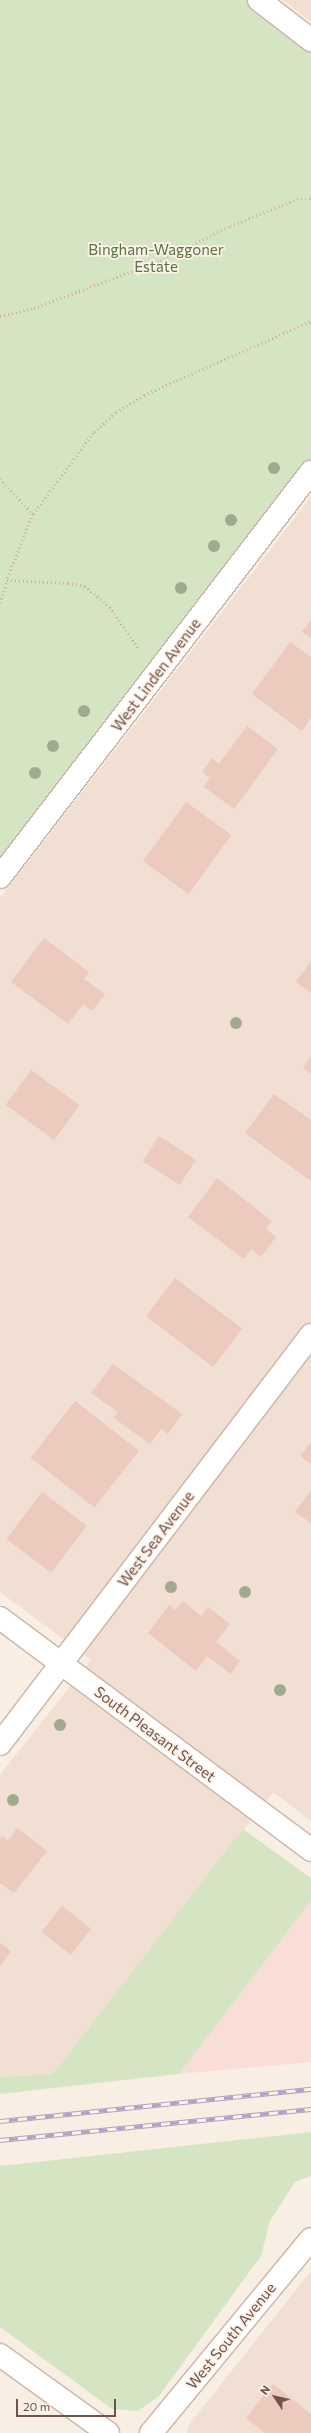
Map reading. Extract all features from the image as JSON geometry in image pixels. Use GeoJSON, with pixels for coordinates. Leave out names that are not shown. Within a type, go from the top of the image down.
{"type":"FeatureCollection","features":[{"type":"Feature","properties":{"kind":"street"},"geometry":{"type":"LineString","coordinates":[[259,0],[311,40]]}},
{"type":"Feature","properties":{"kind":"street","name":"West Linden Avenue"},"geometry":{"type":"LineString","coordinates":[[0,877],[311,472]]}},
{"type":"Feature","properties":{"kind":"street","name":"West Sea Avenue"},"geometry":{"type":"LineString","coordinates":[[0,1744],[311,1335]]}},
{"type":"Feature","properties":{"kind":"street","name":"South Pleasant Street"},"geometry":{"type":"LineString","coordinates":[[0,1618],[311,1850]]}},
{"type":"Feature","properties":{"kind":"street","name":"West South Avenue"},"geometry":{"type":"LineString","coordinates":[[151,2433],[311,2239]]}},
{"type":"Feature","properties":{"kind":"street"},"geometry":{"type":"LineString","coordinates":[[0,2355],[108,2433]]}},
{"type":"Feature","properties":{"kind":"path"},"geometry":{"type":"LineString","coordinates":[[0,316],[34,308],[160,261],[230,226],[297,199],[311,199]]}},
{"type":"Feature","properties":{"kind":"path"},"geometry":{"type":"LineString","coordinates":[[0,603],[7,580],[33,514],[94,432],[116,412],[144,395],[311,322]]}},
{"type":"Feature","properties":{"kind":"path"},"geometry":{"type":"LineString","coordinates":[[0,480],[33,514]]}},
{"type":"Feature","properties":{"kind":"path"},"geometry":{"type":"LineString","coordinates":[[7,580],[68,583],[85,586],[110,607],[157,673]]}},
{"type":"Feature","properties":{"kind":"shaded area"},"geometry":{"type":"Polygon","coordinates":[[[283,0],[311,0],[311,22],[283,0]]]}},
{"type":"Feature","properties":{"kind":"shaded area"},"geometry":{"type":"Polygon","coordinates":[[[311,497],[311,1821],[273,1792],[53,2074],[0,2077],[0,1775],[91,1660],[0,1592],[0,898],[311,497]]]}},
{"type":"Feature","properties":{"kind":"shaded area"},"geometry":{"type":"Polygon","coordinates":[[[311,1901],[311,2062],[179,2074],[311,1901]]]}},
{"type":"Feature","properties":{"kind":"shaded area"},"geometry":{"type":"Polygon","coordinates":[[[311,2271],[311,2433],[187,2433],[188,2426],[311,2271]]]}},
{"type":"Feature","properties":{"kind":"green space","name":"Bingham-Waggoner Estate"},"geometry":{"type":"Polygon","coordinates":[[[0,0],[254,0],[311,44],[311,472],[0,877],[0,0]]]}},
{"type":"Feature","properties":{"kind":"green space"},"geometry":{"type":"Polygon","coordinates":[[[243,1829],[311,1878],[311,1901],[179,2074],[0,2094],[0,2077],[53,2074],[243,1829]]]}},
{"type":"Feature","properties":{"kind":"green space"},"geometry":{"type":"Polygon","coordinates":[[[311,2132],[311,2176],[295,2182],[270,2221],[261,2256],[159,2396],[138,2411],[112,2409],[0,2327],[0,2166],[311,2132]]]}},
{"type":"Feature","properties":{"kind":"building"},"geometry":{"type":"Polygon","coordinates":[[[311,620],[311,638],[302,632],[311,620]]]}},
{"type":"Feature","properties":{"kind":"building"},"geometry":{"type":"Polygon","coordinates":[[[290,642],[311,657],[311,718],[302,731],[252,694],[290,642]]]}},
{"type":"Feature","properties":{"kind":"building"},"geometry":{"type":"Polygon","coordinates":[[[247,726],[278,749],[234,809],[204,787],[210,778],[202,772],[212,758],[219,764],[247,726]]]}},
{"type":"Feature","properties":{"kind":"building"},"geometry":{"type":"Polygon","coordinates":[[[186,802],[231,835],[188,894],[143,861],[186,802]]]}},
{"type":"Feature","properties":{"kind":"building"},"geometry":{"type":"Polygon","coordinates":[[[44,938],[89,972],[84,979],[105,994],[92,1011],[83,1004],[68,1024],[11,982],[44,938]]]}},
{"type":"Feature","properties":{"kind":"building"},"geometry":{"type":"Polygon","coordinates":[[[311,961],[311,993],[296,982],[311,961]]]}},
{"type":"Feature","properties":{"kind":"building"},"geometry":{"type":"Polygon","coordinates":[[[311,1056],[311,1074],[303,1068],[311,1056]]]}},
{"type":"Feature","properties":{"kind":"building"},"geometry":{"type":"Polygon","coordinates":[[[31,1070],[80,1105],[54,1140],[6,1105],[31,1070]]]}},
{"type":"Feature","properties":{"kind":"building"},"geometry":{"type":"Polygon","coordinates":[[[274,1094],[311,1120],[311,1181],[245,1133],[274,1094]]]}},
{"type":"Feature","properties":{"kind":"building"},"geometry":{"type":"Polygon","coordinates":[[[159,1136],[196,1160],[180,1185],[143,1161],[159,1136]]]}},
{"type":"Feature","properties":{"kind":"building"},"geometry":{"type":"Polygon","coordinates":[[[217,1178],[272,1221],[266,1229],[276,1237],[261,1257],[251,1249],[244,1259],[188,1217],[217,1178]]]}},
{"type":"Feature","properties":{"kind":"building"},"geometry":{"type":"Polygon","coordinates":[[[175,1278],[242,1329],[213,1367],[146,1316],[175,1278]]]}},
{"type":"Feature","properties":{"kind":"building"},"geometry":{"type":"Polygon","coordinates":[[[113,1364],[182,1414],[168,1434],[161,1429],[150,1444],[114,1418],[118,1412],[91,1393],[113,1364]]]}},
{"type":"Feature","properties":{"kind":"building"},"geometry":{"type":"Polygon","coordinates":[[[75,1401],[139,1451],[95,1508],[31,1458],[75,1401]]]}},
{"type":"Feature","properties":{"kind":"building"},"geometry":{"type":"Polygon","coordinates":[[[311,1442],[311,1464],[300,1456],[311,1442]]]}},
{"type":"Feature","properties":{"kind":"building"},"geometry":{"type":"Polygon","coordinates":[[[311,1490],[311,1523],[295,1512],[311,1490]]]}},
{"type":"Feature","properties":{"kind":"building"},"geometry":{"type":"Polygon","coordinates":[[[42,1492],[87,1526],[51,1573],[6,1539],[42,1492]]]}},
{"type":"Feature","properties":{"kind":"building"},"geometry":{"type":"Polygon","coordinates":[[[183,1601],[201,1616],[208,1607],[230,1624],[216,1642],[240,1661],[231,1674],[207,1656],[196,1671],[148,1633],[169,1605],[175,1610],[183,1601]]]}},
{"type":"Feature","properties":{"kind":"building"},"geometry":{"type":"Polygon","coordinates":[[[17,1828],[47,1851],[14,1893],[0,1883],[0,1839],[2,1836],[8,1841],[17,1828]]]}},
{"type":"Feature","properties":{"kind":"building"},"geometry":{"type":"Polygon","coordinates":[[[62,1906],[91,1929],[71,1955],[42,1932],[62,1906]]]}},
{"type":"Feature","properties":{"kind":"building"},"geometry":{"type":"Polygon","coordinates":[[[0,1943],[11,1951],[0,1966],[0,1943]]]}},
{"type":"Feature","properties":{"kind":"building"},"geometry":{"type":"Polygon","coordinates":[[[273,2384],[311,2414],[311,2433],[265,2433],[246,2418],[273,2384]]]}},
{"type":"Feature","properties":{"kind":"railway"},"geometry":{"type":"LineString","coordinates":[[0,2121],[311,2089]]}},
{"type":"Feature","properties":{"kind":"railway"},"geometry":{"type":"LineString","coordinates":[[0,2140],[311,2109]]}}]}
